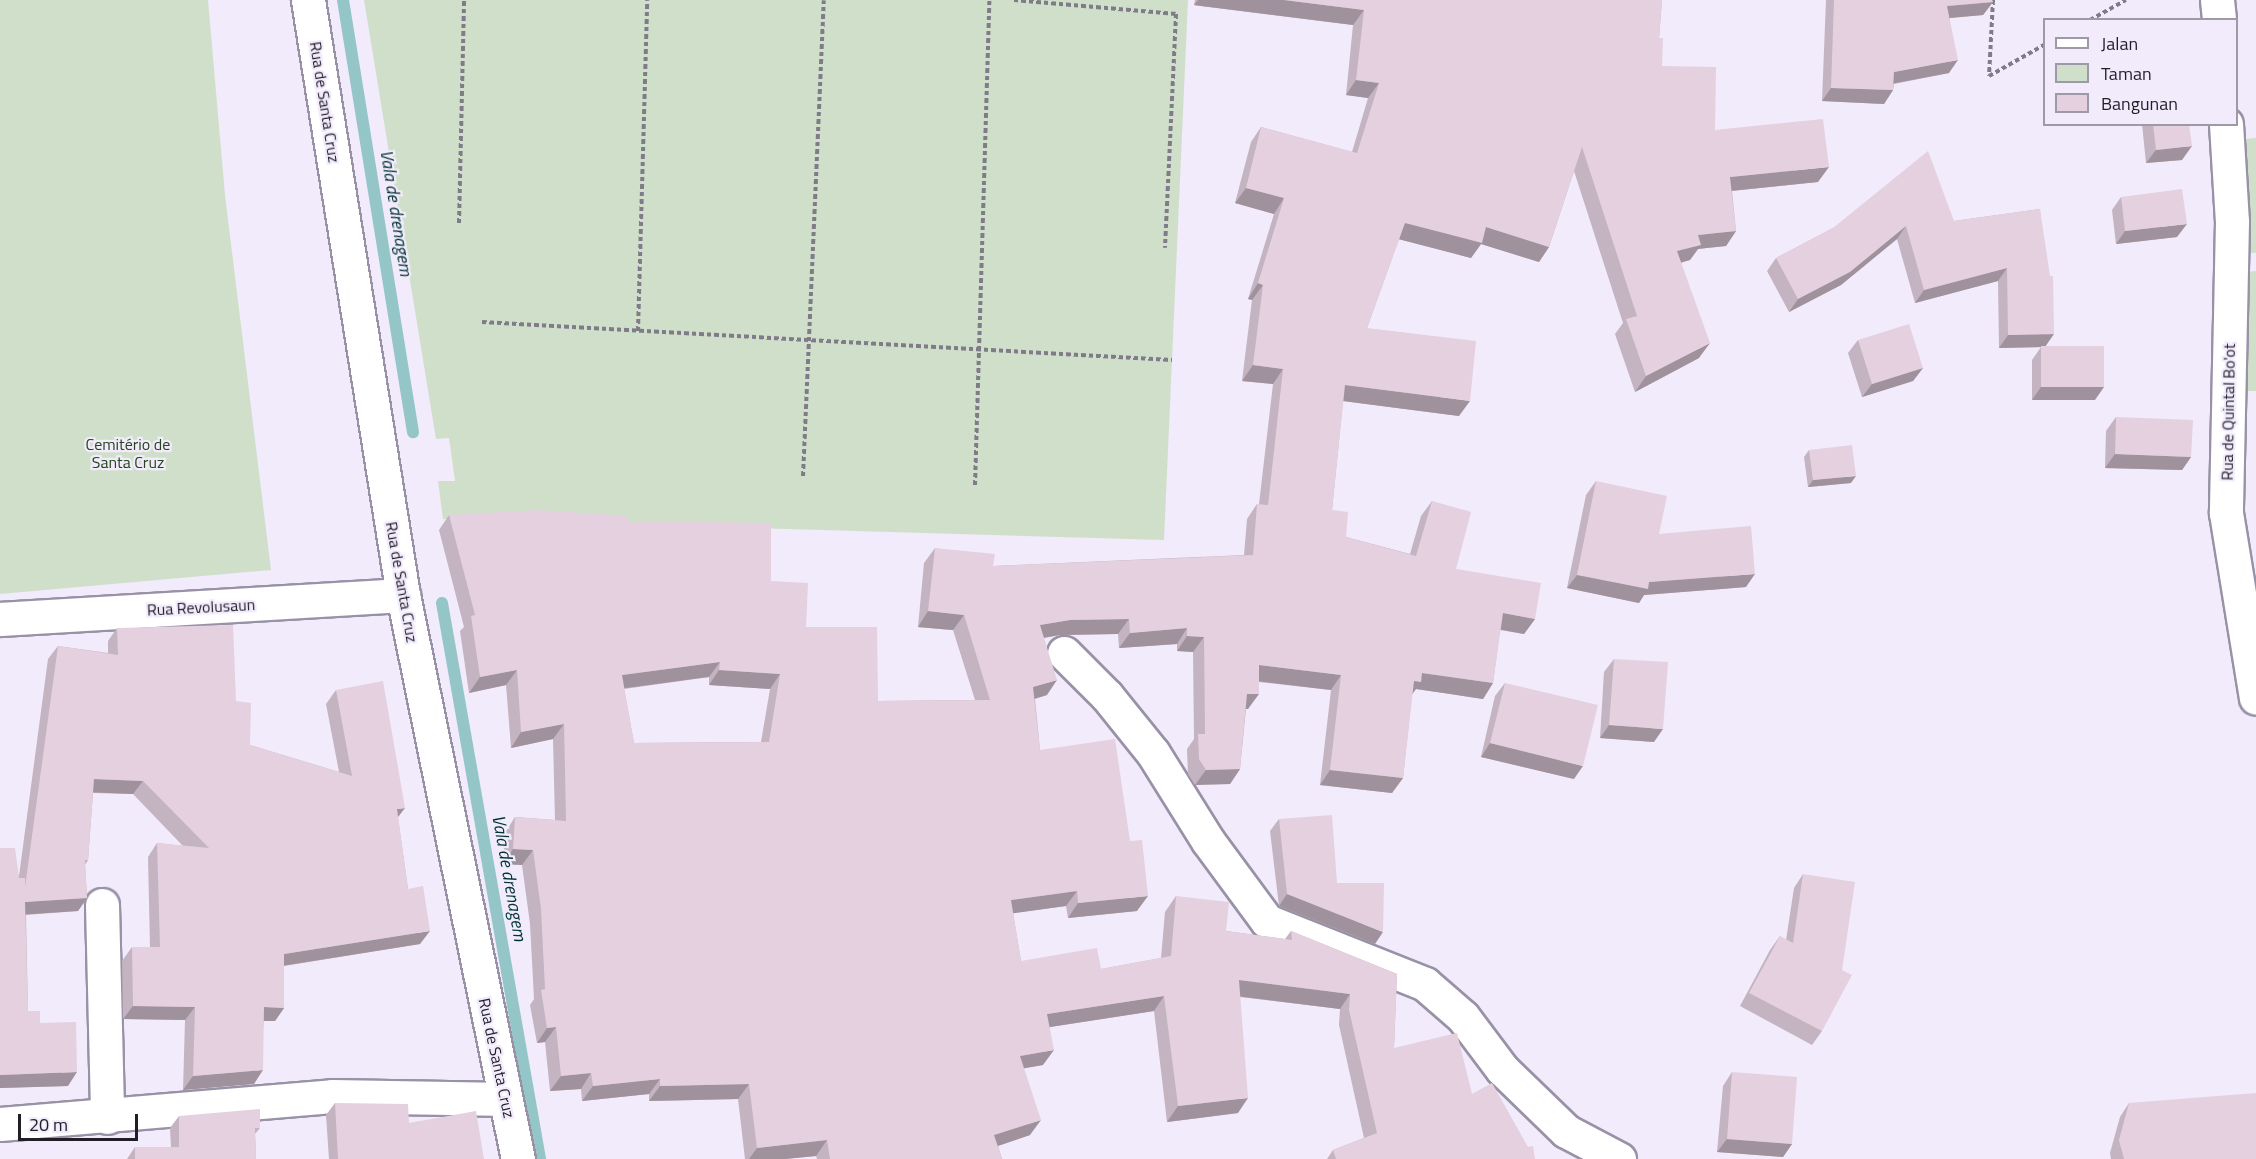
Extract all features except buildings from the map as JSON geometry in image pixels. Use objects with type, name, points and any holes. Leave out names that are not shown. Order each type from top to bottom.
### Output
[{"type":"street","name":"Rua de Santa Cruz","points":[[308,0],[403,595],[518,1159]]},
{"type":"street","points":[[2217,0],[2219,18]]},
{"type":"street","name":"Rua de Quintal Bo'ot","points":[[2226,126],[2232,221],[2226,513],[2256,698]]},
{"type":"street","name":"Rua Revolusaun","points":[[0,619],[403,595]]},
{"type":"street","points":[[1064,653],[1107,696],[1153,753],[1208,841],[1267,921],[1425,984],[1463,1017],[1502,1069],[1566,1131],[1619,1159]]},
{"type":"street","points":[[102,905],[107,1117]]},
{"type":"street","points":[[0,1124],[107,1117],[332,1096],[505,1099]]},
{"type":"path","points":[[459,223],[464,0]]},
{"type":"path","points":[[638,331],[647,0]]},
{"type":"path","points":[[803,476],[824,0]]},
{"type":"path","points":[[975,485],[989,0]]},
{"type":"path","points":[[1014,0],[1176,14],[1165,248]]},
{"type":"path","points":[[1993,0],[1989,76],[2043,46]]},
{"type":"path","points":[[2094,18],[2126,0]]},
{"type":"path","points":[[482,322],[1172,360]]},
{"type":"green space","name":"Cemitério de Santa Cruz","points":[[0,0],[208,0],[225,195],[271,570],[0,594]]},
{"type":"green space","points":[[364,0],[1188,0],[1164,540],[443,519],[438,481],[455,481],[449,438],[436,439]]},
{"type":"green space","points":[[2256,138],[2256,253],[2245,253],[2234,140]]},
{"type":"green space","points":[[2256,271],[2256,391],[2247,391],[2235,273]]},
{"type":"waterway","name":"Vala de drenagem","points":[[343,0],[413,432]]},
{"type":"waterway","name":"Vala de drenagem","points":[[442,603],[540,1159]]}]
